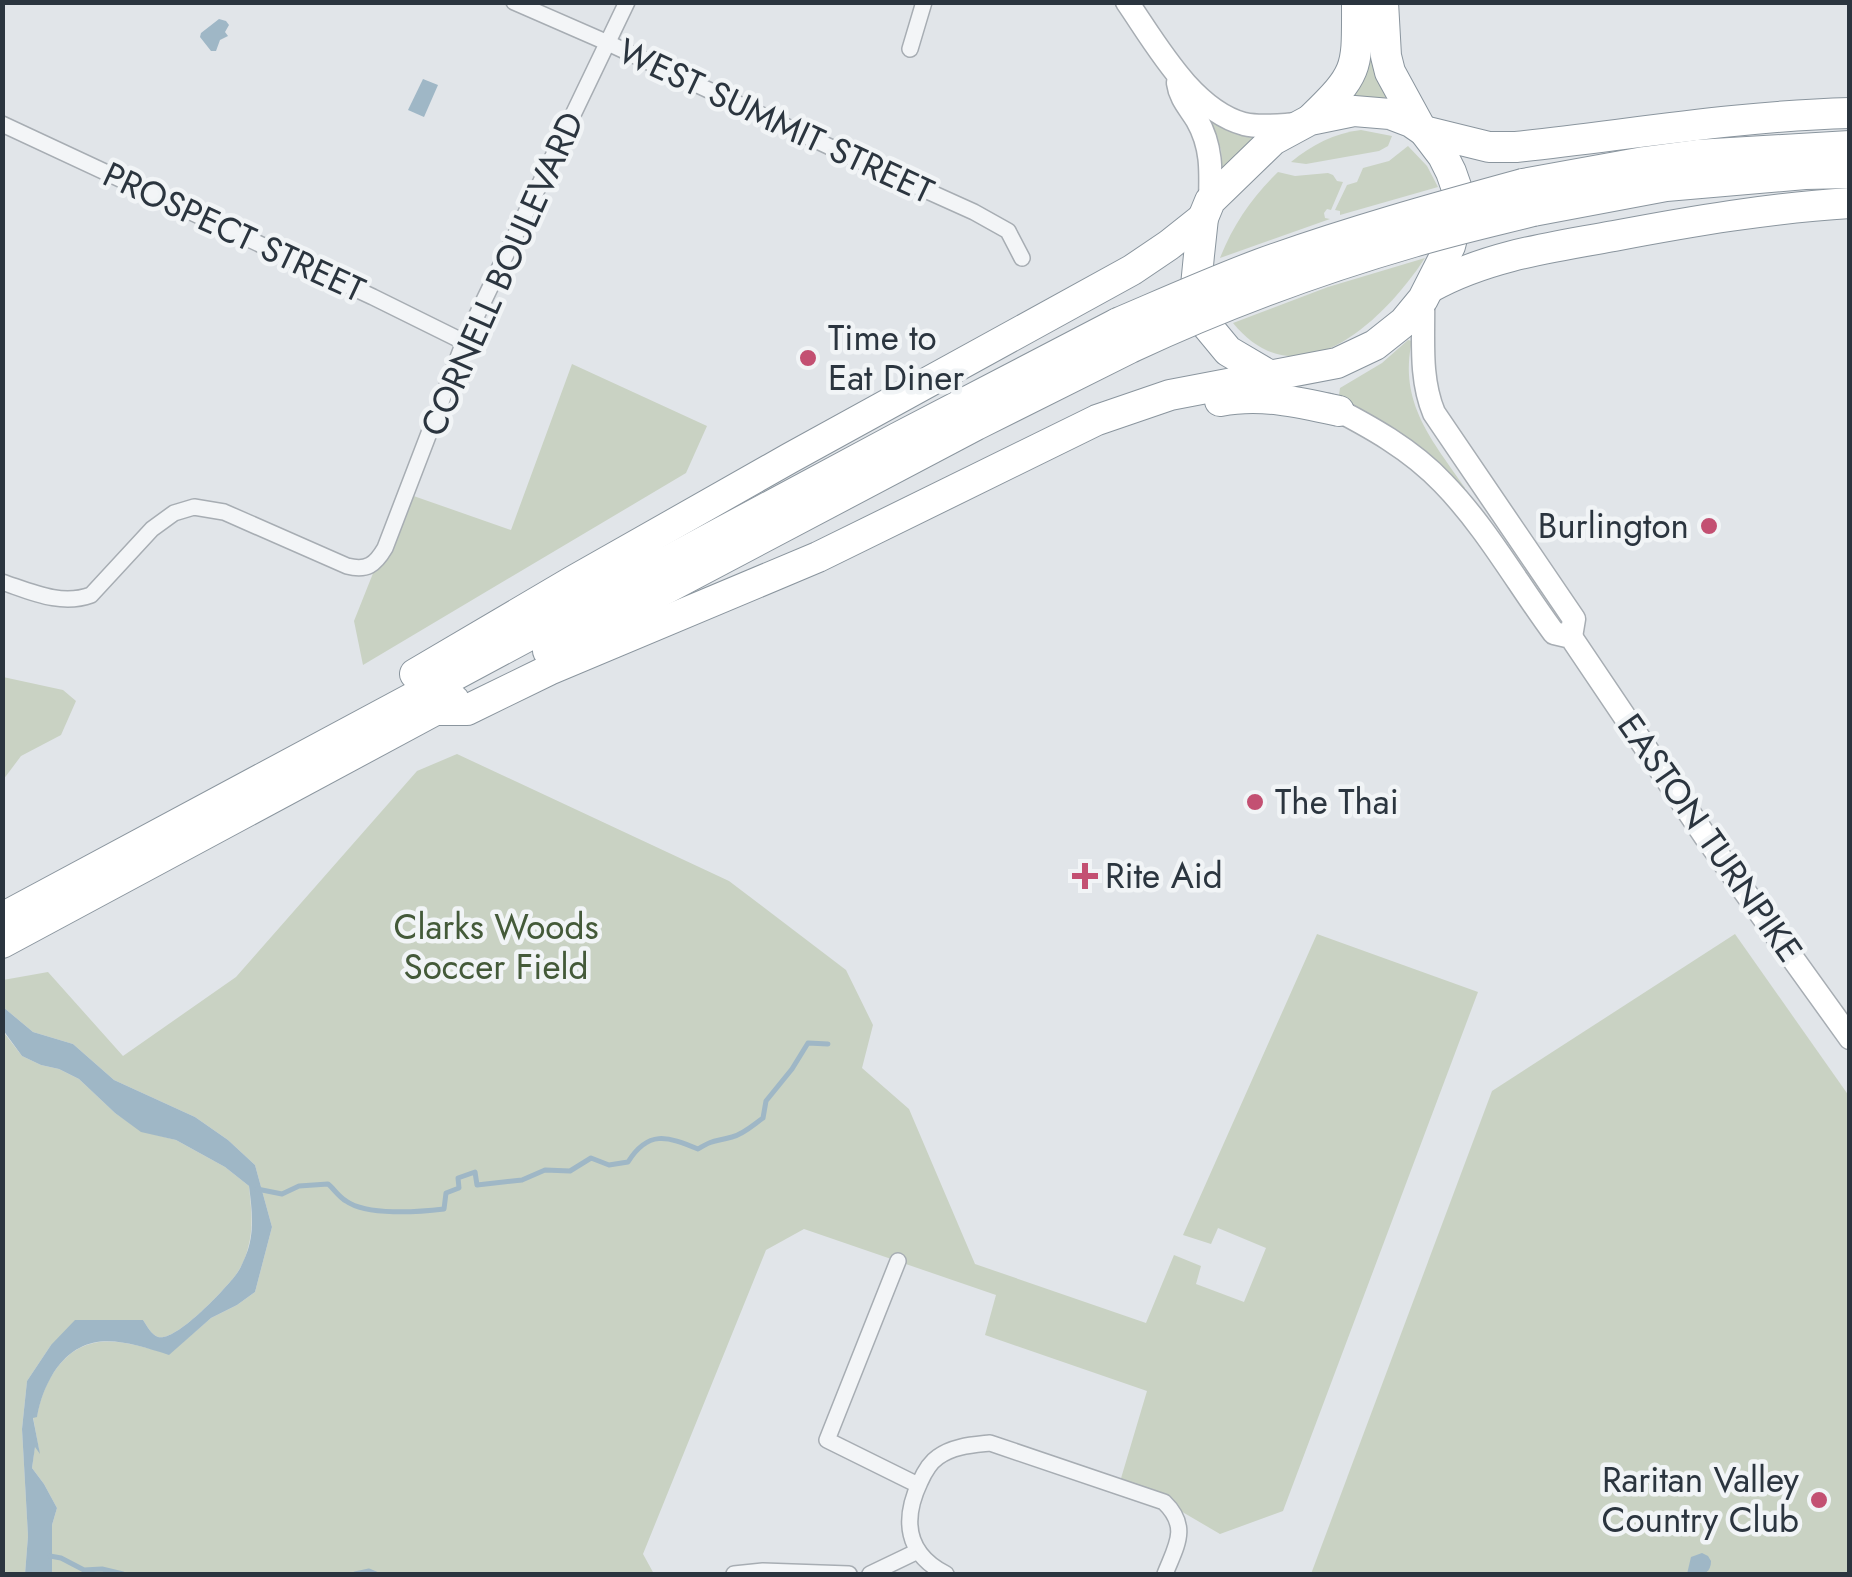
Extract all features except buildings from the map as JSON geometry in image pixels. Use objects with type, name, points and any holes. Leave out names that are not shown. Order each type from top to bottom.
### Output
[{"type":"highway","points":[[233,794],[267,762],[354,710],[607,562],[1169,246],[1273,140],[1306,122],[1342,89],[1358,53],[1356,2]]},
{"type":"highway","points":[[437,710],[467,710],[548,670],[818,557],[1097,420],[1170,395],[1323,366],[1375,344],[1396,328],[1427,293],[1450,246],[1458,206],[1452,172],[1390,72],[1383,2]]},
{"type":"highway","points":[[1306,122],[1354,111],[1374,111],[1489,147],[1516,148],[1720,121],[1850,113]]},
{"type":"highway","points":[[1528,198],[1644,162],[1850,146]]},
{"type":"highway","points":[[2,942],[976,424],[1221,279],[1412,214],[1528,198],[1850,173]]},
{"type":"highway","points":[[1427,293],[1474,267],[1550,248],[1707,219],[1850,203]]},
{"type":"highway","points":[[1207,209],[1197,305],[1204,322],[1228,351],[1267,374]]},
{"type":"highway","points":[[2,918],[897,438],[1124,336]]},
{"type":"highway","points":[[981,476],[1009,476],[1150,418],[1216,401],[1257,397],[1339,411]]},
{"type":"main road","points":[[1127,2],[1177,74],[1211,106],[1233,120],[1260,126],[1306,122]]},
{"type":"main road","points":[[1177,74],[1179,93],[1207,140],[1212,166],[1207,209]]},
{"type":"main road","name":"EASTON TURNPIKE","points":[[1427,293],[1424,375],[1434,413],[1574,619],[1571,638]]},
{"type":"main road","name":"EASTON TURNPIKE","points":[[1267,374],[1367,425],[1403,449],[1462,503],[1554,633],[1571,638],[1696,824],[1850,1038]]},
{"type":"street","name":"WEST SUMMIT STREET","points":[[514,2],[974,212],[1008,231],[1022,258]]},
{"type":"street","name":"CORNELL BOULEVARD","points":[[2,582],[79,600],[101,587],[152,529],[174,514],[194,507],[224,512],[347,566],[371,567],[385,548],[464,342],[627,2]]},
{"type":"street","points":[[910,49],[924,2]]},
{"type":"street","name":"PROSPECT STREET","points":[[2,124],[464,342]]},
{"type":"street","points":[[898,1261],[827,1440],[918,1485]]},
{"type":"street","points":[[946,1574],[927,1564],[910,1534],[913,1496],[937,1457],[961,1446],[990,1443],[1164,1502],[1179,1520],[1179,1537],[1165,1574]]},
{"type":"street","points":[[870,1574],[918,1551]]},
{"type":"street","points":[[734,1574],[849,1574]]},
{"type":"green space","points":[[1369,57],[1386,96],[1384,102],[1351,104]]},
{"type":"green space","points":[[1211,118],[1251,135],[1253,142],[1222,172],[1221,150]]},
{"type":"green space","points":[[1361,130],[1392,136],[1388,146],[1379,151],[1306,164],[1291,162],[1324,141]]},
{"type":"green space","points":[[1408,146],[1427,166],[1438,187],[1340,215],[1335,210],[1347,185],[1357,182],[1363,168],[1389,161]]},
{"type":"green space","points":[[1278,172],[1295,176],[1328,173],[1343,182],[1331,210],[1324,213],[1330,219],[1220,258],[1244,212]]},
{"type":"green space","points":[[1425,258],[1408,282],[1364,327],[1339,344],[1312,354],[1285,356],[1259,346],[1233,323],[1328,287]]},
{"type":"green space","points":[[1408,340],[1412,341],[1409,363],[1414,402],[1430,437],[1465,488],[1462,491],[1402,438],[1339,395],[1340,388],[1382,363]]},
{"type":"green space","points":[[572,364],[707,426],[686,473],[363,665],[354,621],[405,493],[511,530]]},
{"type":"green space","points":[[3,677],[63,690],[76,701],[61,735],[21,756],[3,780]]},
{"type":"green space","name":"Clarks Woods Soccer Field","points":[[457,754],[729,881],[846,970],[873,1025],[862,1068],[909,1109],[975,1264],[1146,1323],[1174,1255],[1201,1266],[1196,1284],[1244,1302],[1266,1248],[1218,1228],[1211,1244],[1183,1235],[1317,934],[1478,992],[1283,1511],[1220,1534],[1179,1510],[1119,1485],[1147,1391],[985,1335],[996,1295],[804,1229],[766,1250],[643,1554],[654,1574],[52,1574],[52,1525],[57,1508],[32,1468],[35,1445],[39,1450],[33,1417],[37,1416],[54,1372],[66,1358],[92,1343],[137,1345],[169,1354],[211,1318],[255,1292],[272,1227],[255,1165],[228,1140],[195,1117],[114,1080],[73,1044],[33,1032],[3,1007],[3,980],[48,972],[123,1056],[236,977],[417,771]]},
{"type":"green space","points":[[1735,934],[1849,1096],[1849,1574],[1311,1574],[1492,1091]]},
{"type":"green space","points":[[2,1030],[22,1056],[79,1079],[141,1131],[176,1140],[225,1167],[249,1186],[252,1217],[250,1240],[239,1270],[187,1324],[158,1337],[143,1320],[119,1321],[51,1345],[27,1381],[22,1429],[28,1536],[25,1574],[2,1574]]},
{"type":"water","points":[[219,19],[229,25],[225,32],[228,36],[220,40],[216,51],[211,51],[201,33]]},
{"type":"water","points":[[423,79],[438,85],[424,117],[408,110]]},
{"type":"water","points":[[3,1007],[33,1032],[73,1044],[114,1080],[195,1117],[228,1140],[255,1165],[272,1227],[255,1292],[211,1318],[169,1355],[121,1342],[92,1343],[79,1348],[54,1372],[37,1417],[33,1418],[40,1454],[35,1447],[32,1468],[57,1508],[52,1525],[52,1574],[25,1574],[28,1536],[22,1429],[27,1381],[51,1345],[75,1320],[143,1320],[158,1337],[187,1324],[240,1269],[251,1238],[251,1203],[249,1186],[225,1167],[176,1140],[141,1132],[79,1079],[22,1056],[3,1030]]},
{"type":"water","points":[[1702,1553],[1711,1561],[1709,1570],[1687,1574],[1691,1557]]},
{"type":"waterway","points":[[257,1189],[282,1194],[299,1186],[328,1184],[346,1201],[367,1209],[433,1210],[444,1209],[446,1193],[459,1188],[458,1178],[475,1172],[477,1185],[522,1180],[545,1170],[570,1171],[591,1158],[609,1165],[628,1162],[643,1145],[659,1139],[698,1149],[741,1134],[763,1118],[766,1101],[808,1043],[828,1044]]},
{"type":"waterway","points":[[50,1556],[84,1570],[123,1574]]},
{"type":"waterway","points":[[355,1574],[376,1574]]},
{"type":"place","name":"Time to Eat Diner","points":[[808,358]]},
{"type":"place","name":"Burlington","points":[[1709,526]]},
{"type":"place","name":"The Thai","points":[[1255,802]]},
{"type":"place","name":"Rite Aid","points":[[1085,876]]},
{"type":"place","name":"Raritan Valley Country Club","points":[[1819,1500]]}]
